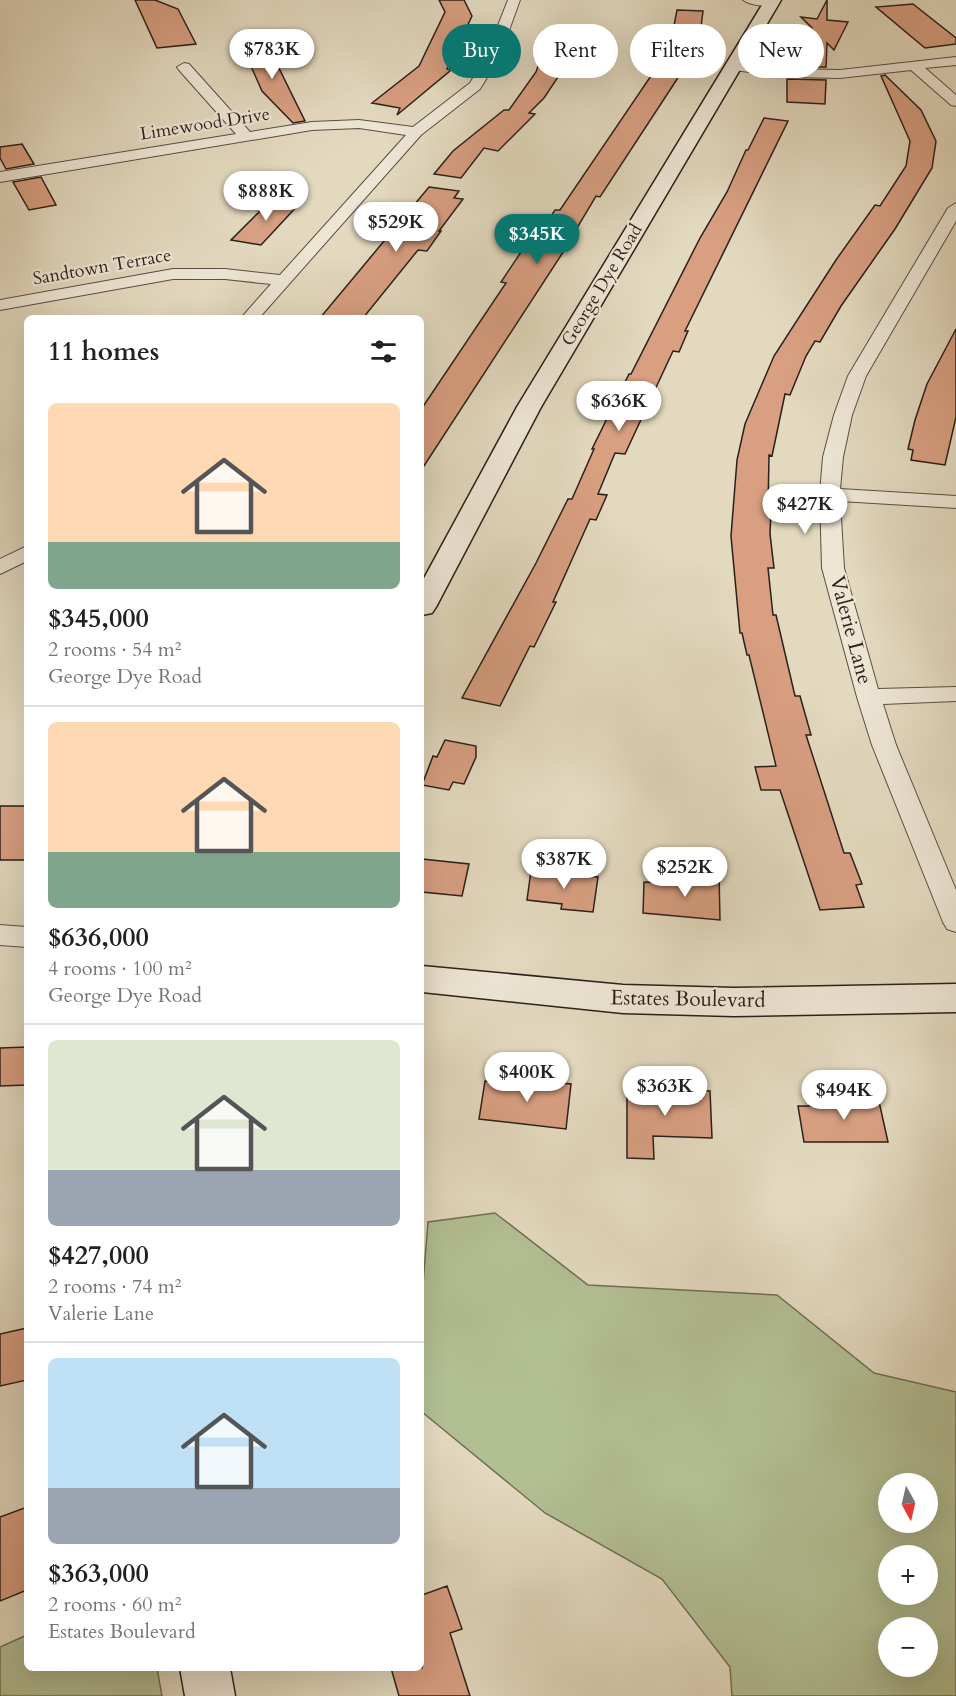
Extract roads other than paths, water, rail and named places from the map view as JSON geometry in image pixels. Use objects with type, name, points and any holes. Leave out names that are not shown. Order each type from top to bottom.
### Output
[{"type":"street","points":[[253,315],[416,132],[462,98],[486,70],[514,0]]},
{"type":"street","points":[[749,0],[773,1]]},
{"type":"street","name":"George Dye Road","points":[[424,604],[529,407],[773,1]]},
{"type":"street","points":[[733,66],[816,74],[864,73],[956,61]]},
{"type":"street","points":[[914,66],[956,102]]},
{"type":"street","points":[[184,67],[247,137]]},
{"type":"street","name":"Limewood Drive","points":[[0,177],[334,124],[379,126],[416,132]]},
{"type":"street","name":"Valerie Lane","points":[[956,208],[857,376],[843,415],[833,457],[830,494],[833,568],[869,697],[884,745],[956,922]]},
{"type":"street","name":"Sandtown Terrace","points":[[0,305],[173,274],[225,274],[284,280]]},
{"type":"street","points":[[830,494],[956,502]]},
{"type":"street","points":[[0,568],[24,554]]},
{"type":"street","points":[[869,697],[956,694]]},
{"type":"street","points":[[0,935],[24,937]]},
{"type":"street","name":"Estates Boulevard","points":[[424,979],[623,999],[734,1002],[956,998]]},
{"type":"street","points":[[206,1671],[210,1696]]}]
